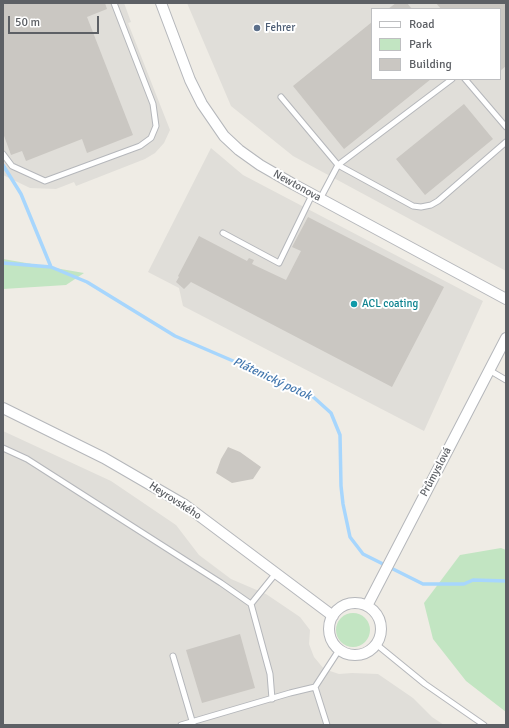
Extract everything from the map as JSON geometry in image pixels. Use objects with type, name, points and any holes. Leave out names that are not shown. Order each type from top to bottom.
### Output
[{"type":"street","name":"Newtonova","points":[[161,3],[190,80],[202,104],[224,136],[239,150],[260,165],[316,197],[506,299]]},
{"type":"street","name":"Průmyslová","points":[[367,606],[394,551],[506,338]]},
{"type":"street","name":"Heyrovského","points":[[3,408],[104,458],[185,505],[333,616]]},
{"type":"street","points":[[348,604],[367,606],[375,613],[380,623],[381,634],[376,644],[369,652],[359,655],[348,655],[339,650],[332,642],[329,631],[330,621],[339,608],[348,604]]},
{"type":"lane","points":[[3,154],[12,166],[46,181],[140,146],[151,138],[156,126],[153,104],[114,3]]},
{"type":"lane","points":[[223,233],[279,262],[316,197],[338,165],[451,80]]},
{"type":"lane","points":[[466,80],[506,127]]},
{"type":"lane","points":[[281,97],[338,165],[413,206],[421,208],[431,206],[438,201],[506,142]]},
{"type":"lane","points":[[489,370],[506,380]]},
{"type":"lane","points":[[3,448],[27,459],[221,583],[251,604],[270,674],[272,699]]},
{"type":"lane","points":[[251,604],[276,573]]},
{"type":"lane","points":[[376,644],[425,684],[484,725]]},
{"type":"lane","points":[[182,725],[193,724],[290,693],[315,687],[339,650]]},
{"type":"lane","points":[[174,656],[193,724]]},
{"type":"lane","points":[[315,687],[327,725]]},
{"type":"shaded area","points":[[3,3],[124,3],[131,22],[128,23],[170,130],[164,143],[155,153],[145,159],[76,186],[74,182],[56,189],[30,188],[3,175]]},
{"type":"shaded area","points":[[187,3],[506,3],[506,271],[293,156],[231,106]]},
{"type":"shaded area","points":[[211,148],[243,175],[483,301],[424,431],[183,306],[179,288],[148,272]]},
{"type":"shaded area","points":[[3,431],[111,481],[176,525],[199,555],[231,579],[266,594],[300,617],[310,630],[309,644],[314,657],[324,669],[339,674],[378,674],[413,698],[432,717],[444,725],[3,725]]},
{"type":"green space","points":[[3,259],[84,273],[66,285],[3,289]]},
{"type":"green space","points":[[501,548],[506,550],[506,712],[466,681],[433,639],[424,603],[460,555]]},
{"type":"green space","points":[[353,613],[365,618],[370,630],[365,642],[353,647],[341,642],[336,630],[341,618]]},
{"type":"building","points":[[3,3],[105,3],[107,9],[87,17],[133,135],[87,153],[82,139],[26,161],[22,151],[11,155],[3,133]]},
{"type":"building","points":[[396,3],[407,3],[411,8],[389,8]]},
{"type":"building","points":[[436,3],[506,3],[506,66],[501,70],[501,8],[440,8]]},
{"type":"building","points":[[371,23],[371,80],[430,80],[344,149],[293,86]]},
{"type":"building","points":[[464,104],[493,139],[425,195],[396,159]]},
{"type":"building","name":"ACL coating","points":[[308,217],[444,287],[392,387],[191,282],[184,289],[176,282],[199,236],[247,261],[249,258],[254,260],[252,264],[286,280],[301,251],[292,247]]},
{"type":"building","points":[[228,447],[240,452],[261,467],[253,479],[232,483],[216,473],[221,459]]},
{"type":"building","points":[[240,634],[255,688],[202,703],[186,650]]},
{"type":"waterway","points":[[3,165],[21,194],[51,267]]},
{"type":"waterway","name":"Plátenický potok","points":[[3,263],[51,267],[87,282],[175,336],[310,394],[331,413],[340,435],[341,486],[343,504],[350,537],[363,554],[423,584],[464,584],[473,580],[506,581]]},
{"type":"place","name":"Fehrer","points":[[257,28]]},
{"type":"place","name":"ACL coating","points":[[354,304]]}]
